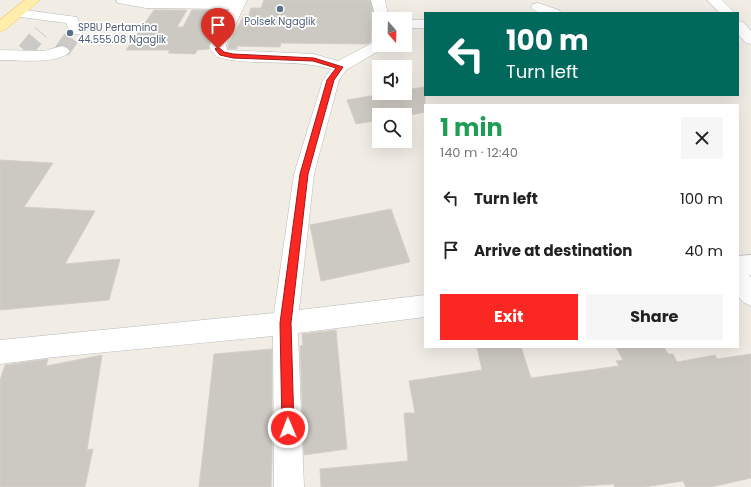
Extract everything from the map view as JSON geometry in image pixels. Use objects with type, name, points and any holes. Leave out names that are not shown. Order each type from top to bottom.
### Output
[{"type":"main road","points":[[7,19],[33,0]]},
{"type":"street","points":[[124,0],[146,4],[239,3],[218,45],[218,49],[222,54],[249,58],[314,60],[340,67]]},
{"type":"street","points":[[378,0],[381,12]]},
{"type":"street","points":[[714,0],[727,12]]},
{"type":"street","points":[[537,7],[551,12]]},
{"type":"street","points":[[7,19],[51,16],[72,20],[76,31]]},
{"type":"street","points":[[41,32],[51,16]]},
{"type":"street","points":[[412,24],[424,24]]},
{"type":"street","points":[[739,26],[751,40]]},
{"type":"street","points":[[289,487],[286,323],[304,174],[331,80],[340,67],[372,49]]},
{"type":"street","points":[[0,55],[23,53],[45,56],[62,51]]},
{"type":"street","points":[[739,266],[751,265]]},
{"type":"street","points":[[739,279],[751,295]]},
{"type":"street","points":[[0,352],[55,345],[286,323],[424,306]]},
{"type":"building","points":[[264,0],[370,0],[372,8],[371,42],[367,44],[281,43],[280,47],[237,46],[237,49],[228,49],[228,45],[244,15],[249,15],[251,8],[261,8]]},
{"type":"building","points":[[154,10],[187,10],[177,27],[183,27],[192,10],[216,10],[208,27],[217,28],[209,44],[209,49],[197,50],[195,54],[168,53],[170,50],[126,50]]},
{"type":"building","points":[[424,87],[425,104],[424,112],[412,115],[412,108],[372,108],[372,121],[356,124],[347,100],[372,96],[372,100],[412,100],[412,89]]},
{"type":"building","points":[[0,160],[53,163],[24,207],[95,211],[65,264],[120,259],[109,300],[0,310]]},
{"type":"building","points":[[391,209],[410,262],[321,281],[310,225]]},
{"type":"building","points":[[336,330],[347,449],[304,455],[300,346],[303,345],[302,334]]},
{"type":"building","points":[[477,348],[521,348],[531,378],[619,366],[616,361],[623,360],[617,348],[665,348],[668,354],[673,354],[677,362],[715,355],[717,359],[751,354],[751,478],[711,487],[686,487],[683,481],[644,487],[615,487],[614,484],[568,487],[321,487],[320,469],[408,461],[404,413],[415,413],[409,381],[482,370]]},
{"type":"building","points":[[272,349],[271,487],[199,487],[214,354]]},
{"type":"building","points":[[102,355],[87,450],[93,449],[85,487],[0,487],[0,380],[5,365],[48,359],[46,366]]},
{"type":"tunnel","points":[[62,51],[76,31]]},
{"type":"tunnel","points":[[25,51],[41,32]]},
{"type":"place","name":"Polsek Ngaglik","points":[[280,9]]},
{"type":"place","name":"SPBU Pertamina 44.555.08 Ngaglik","points":[[70,33]]},
{"type":"route","points":[[218,49],[225,55],[249,58],[314,60],[323,61],[340,67],[331,80],[304,174],[286,323],[288,428]]}]
